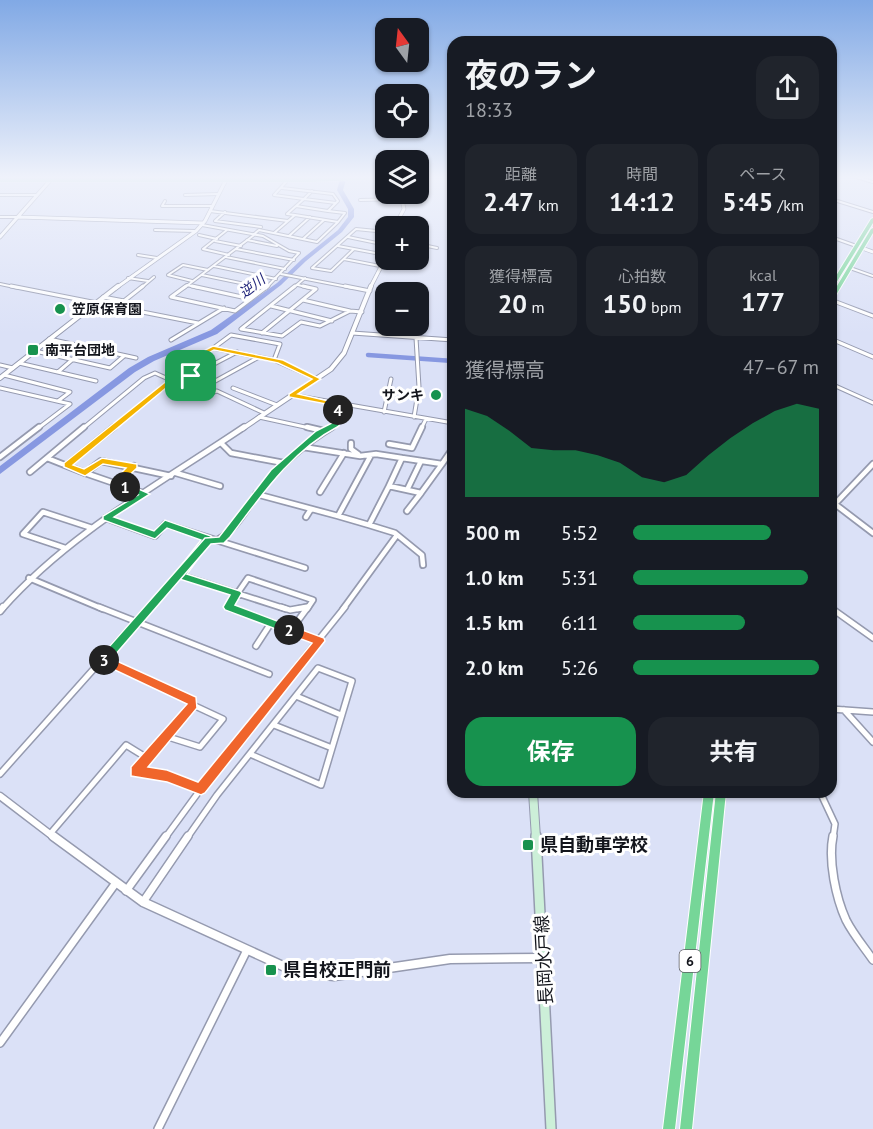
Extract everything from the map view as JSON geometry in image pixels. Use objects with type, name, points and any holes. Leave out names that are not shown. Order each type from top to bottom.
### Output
[{"type":"highway","points":[[837,290],[868,229]]},
{"type":"highway","points":[[837,279],[873,229]]},
{"type":"highway","name":"6","points":[[669,1129],[708,798]]},
{"type":"highway","name":"6","points":[[686,1129],[720,798]]},
{"type":"main road","name":"長岡水戸線","points":[[532,798],[544,958],[551,1129]]},
{"type":"street","points":[[2,376],[128,278],[198,229]]},
{"type":"street","points":[[222,229],[254,235],[299,253],[282,274],[235,310],[171,297],[241,246],[247,240],[254,235],[260,229],[317,242],[331,229]]},
{"type":"street","points":[[274,233],[279,229]]},
{"type":"street","points":[[289,236],[297,229]]},
{"type":"street","points":[[303,239],[314,229]]},
{"type":"street","points":[[354,249],[331,271],[312,268],[356,229],[375,231]]},
{"type":"street","points":[[155,230],[196,231]]},
{"type":"street","points":[[227,230],[203,249],[285,269]]},
{"type":"street","points":[[366,240],[372,231]]},
{"type":"street","points":[[199,235],[241,246]]},
{"type":"street","points":[[348,237],[375,242]]},
{"type":"street","points":[[247,240],[281,247]]},
{"type":"street","points":[[837,240],[873,252]]},
{"type":"street","points":[[338,246],[375,254]]},
{"type":"street","points":[[429,246],[437,248]]},
{"type":"street","points":[[236,249],[294,260]]},
{"type":"street","points":[[138,255],[157,258]]},
{"type":"street","points":[[344,259],[375,265]]},
{"type":"street","points":[[193,281],[168,275],[183,265],[208,270]]},
{"type":"street","points":[[214,266],[276,279]]},
{"type":"street","points":[[850,268],[873,276]]},
{"type":"street","points":[[0,611],[29,578],[92,528],[317,379],[337,363],[362,312],[378,270]]},
{"type":"street","points":[[282,274],[370,291]]},
{"type":"street","points":[[202,275],[266,288]]},
{"type":"street","points":[[103,297],[124,301],[154,277]]},
{"type":"street","points":[[128,278],[148,281]]},
{"type":"street","points":[[305,278],[241,328],[282,336],[301,322],[320,326],[350,310]]},
{"type":"street","points":[[0,284],[198,323]]},
{"type":"street","points":[[188,285],[251,299]]},
{"type":"street","points":[[262,333],[315,289],[298,285]]},
{"type":"street","points":[[303,300],[362,312]]},
{"type":"street","points":[[837,302],[873,316]]},
{"type":"street","points":[[272,306],[332,321]]},
{"type":"street","points":[[171,340],[224,308]]},
{"type":"street","points":[[352,333],[447,339]]},
{"type":"street","points":[[208,385],[173,368],[213,348],[231,335],[280,344],[274,360]]},
{"type":"street","points":[[414,417],[418,387],[416,338]]},
{"type":"street","points":[[49,339],[136,358]]},
{"type":"street","points":[[837,342],[873,357]]},
{"type":"street","points":[[58,372],[87,347]]},
{"type":"street","points":[[213,348],[274,360],[317,379]]},
{"type":"street","points":[[34,351],[110,368],[124,356]]},
{"type":"street","points":[[191,376],[237,352]]},
{"type":"street","points":[[198,392],[259,357]]},
{"type":"street","points":[[19,363],[96,381]]},
{"type":"street","points":[[0,365],[13,368]]},
{"type":"street","points":[[30,472],[144,378],[155,373],[204,395],[217,392],[264,413]]},
{"type":"street","points":[[2,376],[70,392],[58,401]]},
{"type":"street","points":[[384,412],[391,379]]},
{"type":"street","points":[[67,465],[172,380]]},
{"type":"street","points":[[837,387],[873,403]]},
{"type":"street","points":[[0,388],[70,404],[0,457]]},
{"type":"street","points":[[233,388],[277,405]]},
{"type":"street","points":[[292,395],[447,422]]},
{"type":"street","points":[[0,774],[210,540],[221,540],[226,535],[256,494],[284,463],[324,431],[336,425],[338,410],[342,405]]},
{"type":"street","points":[[259,417],[324,431]]},
{"type":"street","points":[[389,444],[412,448],[426,418]]},
{"type":"street","points":[[220,443],[231,453],[284,463]]},
{"type":"street","points":[[351,443],[351,449],[360,456]]},
{"type":"street","points":[[303,447],[360,456],[402,458],[442,464]]},
{"type":"street","points":[[320,492],[344,453]]},
{"type":"street","points":[[338,516],[371,455]]},
{"type":"street","points":[[407,511],[447,457]]},
{"type":"street","points":[[47,458],[145,494]]},
{"type":"street","points":[[369,525],[402,458]]},
{"type":"street","points":[[85,473],[102,461],[220,486]]},
{"type":"street","points":[[407,490],[421,461]]},
{"type":"street","points":[[837,499],[873,464]]},
{"type":"street","points":[[115,483],[134,466]]},
{"type":"street","points":[[389,486],[421,493]]},
{"type":"street","points":[[256,494],[397,535],[422,555],[423,565]]},
{"type":"street","points":[[837,506],[873,533]]},
{"type":"street","points":[[306,517],[311,509]]},
{"type":"street","points":[[65,548],[24,534],[43,512],[92,528]]},
{"type":"street","points":[[106,518],[155,536],[165,524],[305,568]]},
{"type":"street","points":[[126,891],[201,789],[320,641],[397,535]]},
{"type":"street","points":[[180,575],[290,609],[309,607]]},
{"type":"street","points":[[29,578],[75,599],[139,621],[269,674]]},
{"type":"street","points":[[291,631],[314,600],[248,578],[228,607],[291,631],[320,641]]},
{"type":"street","points":[[837,612],[873,638]]},
{"type":"street","points":[[256,646],[271,623]]},
{"type":"street","points":[[103,660],[180,694],[192,701],[193,705],[223,719],[200,747],[165,736]]},
{"type":"street","points":[[143,902],[217,795],[318,669],[352,681],[321,785],[250,754]]},
{"type":"street","points":[[296,696],[341,715]]},
{"type":"street","points":[[193,705],[136,772],[167,776],[201,789]]},
{"type":"street","points":[[837,710],[873,712]]},
{"type":"street","points":[[844,710],[873,742]]},
{"type":"street","points":[[274,725],[332,748]]},
{"type":"street","points":[[50,834],[126,745],[147,758]]},
{"type":"street","points":[[0,796],[115,884],[143,902],[284,968],[323,977],[450,959],[544,958]]},
{"type":"street","points":[[823,798],[835,824],[834,869],[840,903],[855,936],[873,960]]},
{"type":"street","points":[[0,1043],[115,884]]},
{"type":"street","points":[[158,1129],[247,950]]},
{"type":"waterway","name":"逆川","points":[[0,471],[132,370],[151,359],[214,332],[279,284],[342,229]]},
{"type":"waterway","points":[[368,355],[447,361]]},
{"type":"place","name":"笠原保育園","points":[[60,309]]},
{"type":"place","name":"南平台団地","points":[[33,350]]},
{"type":"place","name":"サンキ","points":[[436,395]]},
{"type":"place","name":"県自動車学校","points":[[528,845]]},
{"type":"place","name":"県自校正門前","points":[[271,970]]},
{"type":"route","points":[[191,376],[173,368],[213,348],[231,351],[289,364],[317,379],[292,395],[342,405],[337,413],[336,425],[319,433],[274,472],[226,535],[221,540],[208,540],[183,572],[180,575],[103,660],[192,701],[193,705],[189,706],[136,772],[167,776],[201,789],[222,760],[320,641],[228,607],[237,593],[180,575],[208,539],[165,524],[155,536],[106,518],[145,494],[115,483],[134,466],[102,461],[85,473],[67,465],[172,380],[198,392],[208,385],[191,376]]}]
